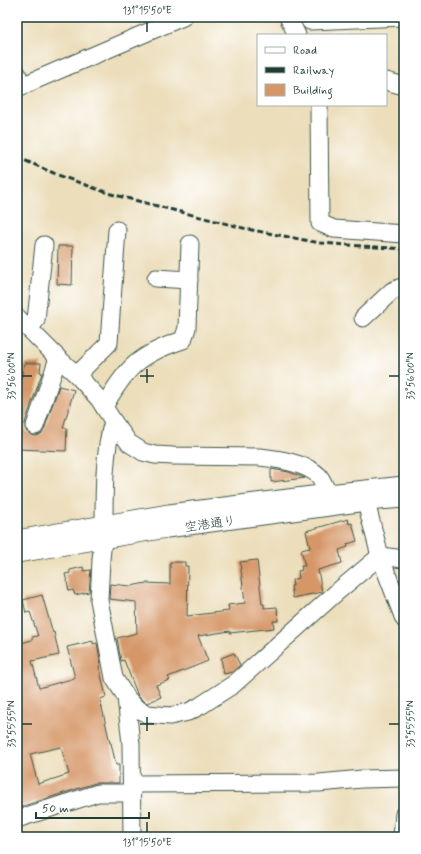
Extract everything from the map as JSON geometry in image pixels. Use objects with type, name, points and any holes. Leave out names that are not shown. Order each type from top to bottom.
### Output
[{"type":"street","points":[[19,82],[183,17]]},
{"type":"street","points":[[288,17],[296,34]]},
{"type":"street","points":[[308,17],[310,21],[404,17]]},
{"type":"street","points":[[387,81],[404,86]]},
{"type":"street","points":[[319,106],[320,224],[334,229],[404,234]]},
{"type":"street","points":[[77,375],[109,343],[117,230]]},
{"type":"street","points":[[30,329],[36,320],[44,244]]},
{"type":"street","points":[[104,407],[123,376],[141,358],[183,340],[187,328],[190,244]]},
{"type":"street","points":[[156,278],[189,280]]},
{"type":"street","points":[[363,318],[392,291],[404,286]]},
{"type":"street","points":[[17,317],[77,375],[99,399],[129,443],[143,452],[155,455],[173,456],[260,457],[298,464],[312,470],[320,477],[328,493]]},
{"type":"street","points":[[35,426],[58,358]]},
{"type":"street","points":[[113,421],[109,433],[105,479],[104,531],[99,600],[114,678],[126,697],[136,708],[147,714],[170,716],[188,712],[200,706],[234,684],[337,592],[380,556],[404,559]]},
{"type":"street","name":"空港通り","points":[[17,554],[169,513],[404,485]]},
{"type":"street","name":"空港通り","points":[[17,539],[104,531],[167,529],[366,502],[404,499]]},
{"type":"street","points":[[366,502],[380,556],[404,619]]},
{"type":"street","points":[[126,697],[131,744],[132,837]]},
{"type":"street","points":[[17,819],[98,793],[132,789],[319,783],[362,779],[404,778]]},
{"type":"street","points":[[402,837],[404,814]]},
{"type":"building","points":[[58,246],[73,246],[72,285],[57,284]]},
{"type":"building","points":[[25,363],[41,363],[40,372],[42,373],[25,423],[27,432],[31,435],[37,436],[44,430],[59,386],[74,390],[63,428],[67,428],[66,451],[17,449],[17,392]]},
{"type":"building","points":[[271,469],[289,472],[305,478],[271,482]]},
{"type":"building","points":[[348,519],[349,524],[352,523],[357,541],[347,544],[348,547],[339,550],[342,563],[318,570],[322,592],[293,598],[291,586],[293,586],[292,580],[299,578],[298,571],[302,570],[301,566],[305,566],[301,550],[310,548],[306,531]]},
{"type":"building","points":[[257,560],[262,604],[264,604],[264,608],[277,607],[278,621],[273,621],[274,628],[230,633],[230,631],[198,636],[208,661],[168,677],[170,680],[156,685],[161,697],[147,703],[142,700],[138,696],[124,660],[121,661],[117,638],[137,633],[136,602],[109,599],[110,584],[131,586],[146,583],[170,584],[170,562],[185,562],[185,566],[188,566],[187,616],[229,611],[228,605],[245,603],[240,562]]},
{"type":"building","points":[[83,567],[84,571],[91,570],[89,592],[75,595],[73,590],[69,591],[65,574],[70,573],[70,570]]},
{"type":"building","points":[[42,595],[53,633],[54,632],[59,655],[32,661],[39,688],[75,678],[67,647],[93,641],[93,644],[97,643],[101,665],[99,666],[106,697],[100,699],[116,765],[119,765],[119,783],[95,783],[17,808],[17,648],[22,647],[21,643],[32,640],[32,637],[38,636],[30,612],[26,613],[23,600]],"holes":[[[61,747],[69,774],[38,784],[30,754]]]},
{"type":"building","points":[[234,653],[240,665],[232,672],[224,674],[221,658]]},
{"type":"railway","points":[[17,157],[58,175],[111,194],[247,229],[320,243],[404,249]]}]
